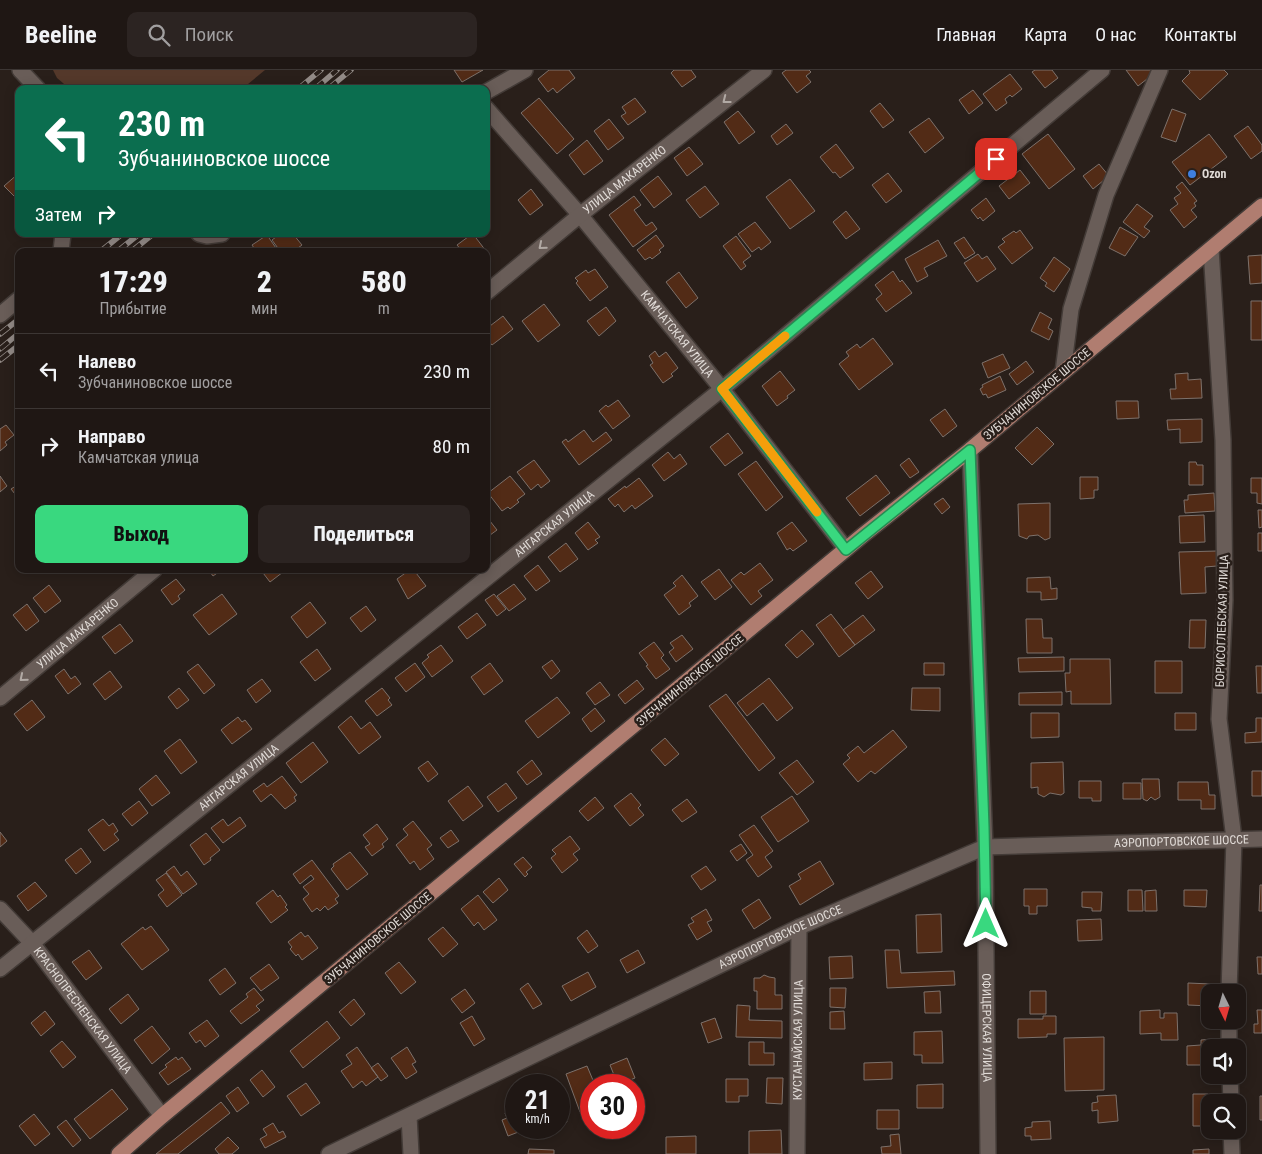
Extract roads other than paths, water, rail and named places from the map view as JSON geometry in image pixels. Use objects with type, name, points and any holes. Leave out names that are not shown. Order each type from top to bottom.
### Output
[{"type":"main road","name":"ЗУБЧАНИНОВСКОЕ ШОССЕ","points":[[119,1154],[162,1116],[846,550],[970,450],[1262,206]]},
{"type":"street","points":[[20,70],[34,85]]},
{"type":"street","points":[[490,90],[525,70]]},
{"type":"street","name":"УЛИЦА МАКАРЕНКО","points":[[490,290],[580,215],[764,70]]},
{"type":"street","name":"АНГАРСКАЯ УЛИЦА","points":[[0,969],[722,389],[1102,70]]},
{"type":"street","points":[[1063,372],[1071,309],[1106,195],[1160,70]]},
{"type":"street","name":"КАМЧАТСКАЯ УЛИЦА","points":[[490,113],[580,215],[722,389],[846,550]]},
{"type":"street","name":"БОРИСОГЛЕБСКАЯ УЛИЦА","points":[[1211,249],[1224,478],[1225,600],[1218,719],[1234,839],[1229,984]]},
{"type":"street","points":[[0,315],[15,302]]},
{"type":"street","name":"ОФИЦЕРСКАЯ УЛИЦА","points":[[970,450],[985,847],[988,1154]]},
{"type":"street","name":"УЛИЦА МАКАРЕНКО","points":[[0,698],[150,573]]},
{"type":"street","name":"АЭРОПОРТОВСКОЕ ШОССЕ","points":[[329,1154],[799,927],[985,847],[1262,839]]},
{"type":"street","name":"КРАСНОПРЕСНЕНСКАЯ УЛИЦА","points":[[0,909],[32,943],[162,1116]]},
{"type":"street","name":"КУСТАНАЙСКАЯ УЛИЦА","points":[[797,1154],[799,927]]},
{"type":"street","points":[[409,1116],[411,1154]]},
{"type":"street","points":[[1231,1139],[1232,1154]]},
{"type":"railway","points":[[303,85],[321,70]]},
{"type":"railway","points":[[320,85],[337,70]]},
{"type":"railway","points":[[333,85],[351,70]]},
{"type":"railway","points":[[105,248],[118,237]]},
{"type":"railway","points":[[122,248],[135,237]]},
{"type":"railway","points":[[136,248],[149,237]]},
{"type":"railway","points":[[0,334],[15,322]]},
{"type":"railway","points":[[0,349],[15,336]]},
{"type":"railway","points":[[0,360],[15,348]]},
{"type":"place","name":"Ozon","points":[[1192,174]]}]
